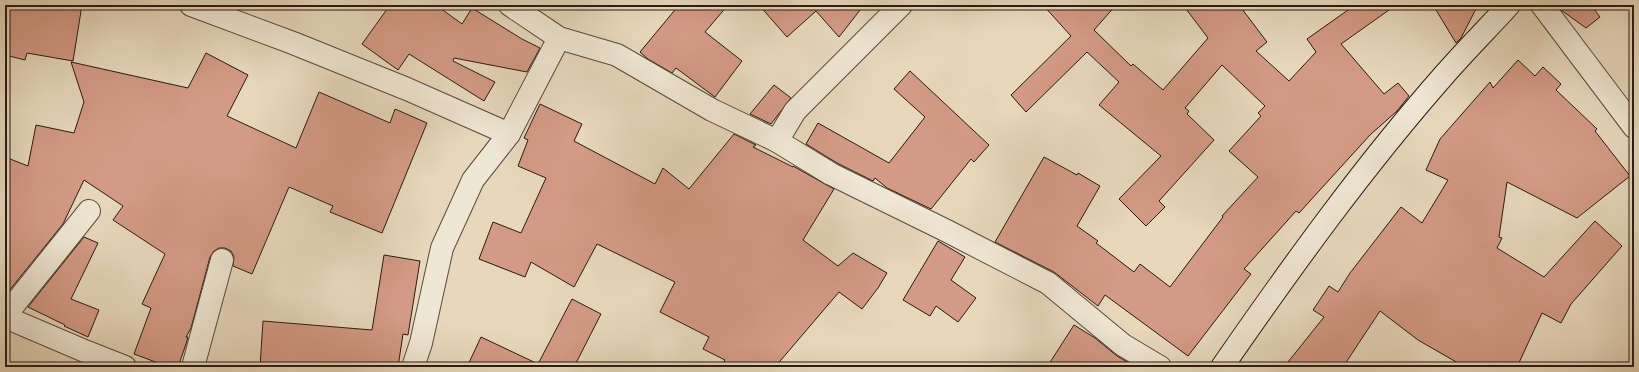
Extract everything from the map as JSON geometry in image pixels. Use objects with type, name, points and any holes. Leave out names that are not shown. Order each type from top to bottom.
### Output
[{"type":"street","points":[[191,5],[293,43],[407,89],[509,134]]},
{"type":"street","points":[[510,5],[559,38],[617,55],[712,110],[777,141],[831,174],[1048,283],[1123,345],[1160,367]]},
{"type":"street","points":[[777,141],[795,111],[901,5]]},
{"type":"street","points":[[1222,367],[1285,276],[1368,167],[1445,74],[1509,5]]},
{"type":"street","points":[[1542,5],[1634,127]]},
{"type":"street","points":[[413,367],[421,343],[442,248],[473,180],[509,134],[559,38]]},
{"type":"street","points":[[89,211],[5,317],[124,367]]},
{"type":"street","points":[[193,367],[222,260]]},
{"type":"building","points":[[5,5],[82,5],[73,61],[27,53],[25,60],[5,55]]},
{"type":"building","points":[[390,5],[436,5],[462,24],[472,8],[522,39],[540,48],[527,72],[454,58],[453,61],[495,82],[484,101],[409,54],[398,70],[362,44]]},
{"type":"building","points":[[679,5],[728,5],[705,32],[742,61],[715,97],[676,68],[672,73],[648,59],[640,52]]},
{"type":"building","points":[[759,5],[864,5],[839,37],[816,11],[787,37]]},
{"type":"building","points":[[1043,5],[1116,5],[1094,30],[1131,66],[1133,64],[1163,90],[1208,38],[1183,5],[1239,5],[1267,42],[1256,51],[1289,81],[1316,52],[1307,39],[1355,5],[1396,5],[1341,44],[1384,94],[1398,83],[1409,96],[1397,111],[1370,135],[1299,213],[1296,211],[1244,269],[1251,274],[1188,356],[1105,295],[1098,306],[1054,272],[995,242],[1044,157],[1077,175],[1078,173],[1100,186],[1077,226],[1098,241],[1096,243],[1134,272],[1140,264],[1170,287],[1223,217],[1222,216],[1258,177],[1229,151],[1261,116],[1258,113],[1265,106],[1222,65],[1185,108],[1189,111],[1187,114],[1214,140],[1159,201],[1165,207],[1146,226],[1119,199],[1161,156],[1099,105],[1119,82],[1087,52],[1026,112],[1011,95],[1071,36]]},
{"type":"building","points":[[1433,5],[1478,5],[1461,38],[1456,43]]},
{"type":"building","points":[[1558,5],[1591,5],[1600,17],[1586,28],[1561,10]]},
{"type":"building","points":[[206,53],[248,75],[227,116],[296,148],[319,92],[390,123],[395,109],[427,123],[382,233],[330,212],[333,206],[289,187],[252,274],[233,266],[234,257],[231,251],[225,248],[219,248],[214,251],[210,257],[191,328],[186,337],[188,337],[178,367],[169,367],[134,354],[151,308],[142,304],[165,254],[113,220],[123,206],[84,180],[63,224],[8,292],[5,289],[5,157],[28,166],[36,125],[74,133],[84,102],[71,62],[188,88]]},
{"type":"building","points":[[1518,60],[1535,76],[1543,67],[1561,84],[1556,90],[1597,129],[1595,131],[1630,176],[1577,218],[1507,182],[1499,237],[1502,238],[1497,248],[1544,277],[1595,221],[1622,246],[1571,304],[1561,323],[1542,313],[1517,367],[1465,367],[1418,340],[1380,311],[1343,367],[1284,367],[1324,317],[1313,310],[1329,286],[1338,292],[1350,273],[1401,207],[1422,223],[1448,180],[1426,170],[1440,139],[1490,82],[1493,88]]},
{"type":"building","points":[[910,71],[989,145],[974,162],[971,159],[931,209],[887,188],[875,178],[873,181],[837,163],[806,144],[818,123],[889,163],[925,117],[894,89]]},
{"type":"building","points":[[774,85],[791,98],[771,124],[750,114]]},
{"type":"building","points":[[540,104],[582,124],[574,141],[655,184],[663,168],[689,189],[734,134],[756,145],[753,147],[793,166],[834,189],[803,240],[838,266],[853,253],[887,273],[862,309],[839,292],[775,367],[720,367],[725,360],[703,349],[709,337],[660,312],[675,282],[597,244],[574,287],[531,262],[525,277],[479,259],[493,222],[521,233],[546,178],[518,166],[528,140],[524,138]]},
{"type":"building","points":[[84,237],[98,243],[71,299],[99,310],[88,337],[28,307]]},
{"type":"building","points":[[938,241],[965,257],[951,280],[976,298],[958,322],[936,306],[930,316],[903,300]]},
{"type":"building","points":[[384,255],[420,261],[408,335],[403,334],[398,367],[260,367],[263,321],[372,330]]},
{"type":"building","points":[[572,299],[601,314],[574,367],[467,367],[481,337],[538,364]]},
{"type":"building","points":[[1074,325],[1095,338],[1117,356],[1136,367],[1047,367]]}]
